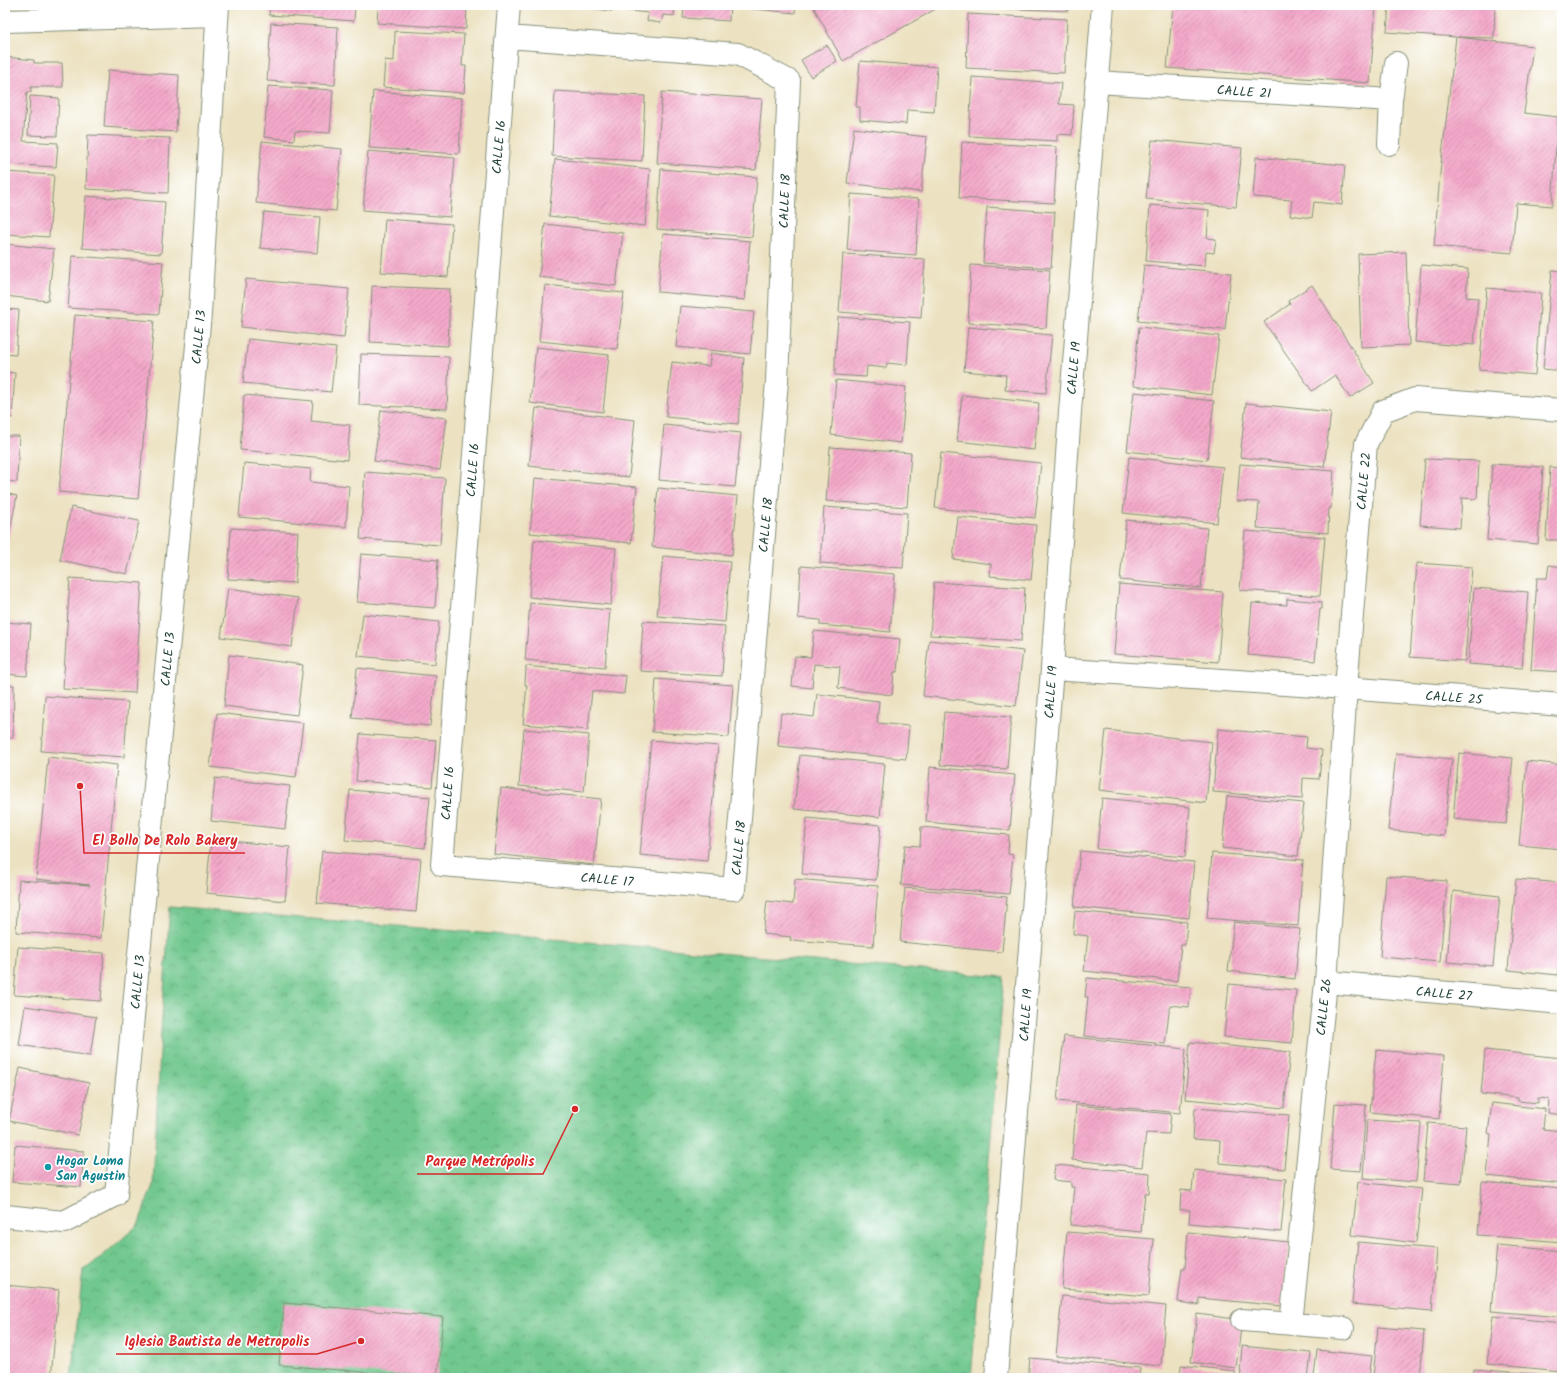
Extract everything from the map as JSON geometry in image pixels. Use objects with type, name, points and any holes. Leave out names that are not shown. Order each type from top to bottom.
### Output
[{"type":"street","points":[[507,37],[509,5]]},
{"type":"street","name":"CALLE 19","points":[[996,1378],[1052,669],[1069,420],[1103,5]]},
{"type":"street","points":[[5,21],[217,10]]},
{"type":"street","name":"CALLE 13","points":[[5,1216],[64,1222],[116,1195],[200,314],[217,10]]},
{"type":"street","name":"CALLE 18","points":[[507,37],[738,54],[789,80],[777,381],[734,889]]},
{"type":"street","name":"CALLE 16","points":[[480,868],[442,865],[507,37]]},
{"type":"street","points":[[1389,144],[1391,100],[1396,63]]},
{"type":"street","name":"CALLE 21","points":[[1096,82],[1391,100]]},
{"type":"street","name":"CALLE 22","points":[[1346,688],[1366,444],[1383,411],[1416,399],[1562,410]]},
{"type":"street","name":"CALLE 25","points":[[1052,669],[1346,688],[1562,705]]},
{"type":"street","name":"CALLE 26","points":[[1291,1324],[1326,982],[1346,688]]},
{"type":"street","name":"CALLE 17","points":[[480,868],[734,889]]},
{"type":"street","name":"CALLE 27","points":[[1326,982],[1562,1003]]},
{"type":"street","points":[[1242,1320],[1343,1328]]},
{"type":"green space","points":[[170,907],[1004,977],[971,1378],[71,1378],[83,1270],[98,1260],[138,1225],[153,1185],[161,1032]]},
{"type":"building","points":[[270,5],[355,5],[354,21],[269,15]]},
{"type":"building","points":[[378,5],[467,5],[466,29],[377,23]]},
{"type":"building","points":[[564,5],[613,5],[612,11]]},
{"type":"building","points":[[622,5],[675,5],[674,16],[663,15],[661,23],[647,21],[648,13],[622,10]]},
{"type":"building","points":[[684,5],[730,5],[729,21],[683,18]]},
{"type":"building","points":[[745,5],[796,5],[795,13],[744,8]]},
{"type":"building","points":[[819,5],[943,5],[843,61],[814,8]]},
{"type":"building","points":[[970,5],[1068,5],[1068,11],[970,7]]},
{"type":"building","points":[[1173,5],[1376,5],[1370,83],[1167,68]]},
{"type":"building","points":[[1389,5],[1495,5],[1494,38],[1457,37],[1533,46],[1524,113],[1558,117],[1552,206],[1516,203],[1512,253],[1434,246],[1441,163],[1456,37],[1387,32]]},
{"type":"building","points":[[968,14],[1067,19],[1064,73],[966,68]]},
{"type":"building","points":[[271,23],[338,27],[335,85],[267,81]]},
{"type":"building","points":[[395,31],[464,34],[462,66],[466,66],[464,93],[383,87],[385,60],[394,61]]},
{"type":"building","points":[[827,45],[837,61],[811,77],[801,60]]},
{"type":"building","points":[[5,57],[34,60],[34,63],[62,63],[63,87],[31,87],[31,92],[27,92],[23,141],[58,143],[56,167],[5,164]]},
{"type":"building","points":[[860,61],[937,67],[934,112],[907,110],[906,124],[860,120],[860,107],[856,107]]},
{"type":"building","points":[[108,70],[179,75],[176,132],[104,127]]},
{"type":"building","points":[[972,77],[1061,83],[1059,104],[1074,105],[1072,135],[1057,134],[1057,141],[969,136]]},
{"type":"building","points":[[268,86],[333,90],[330,133],[295,131],[294,140],[264,137]]},
{"type":"building","points":[[373,91],[462,98],[459,154],[369,148]]},
{"type":"building","points":[[555,91],[645,96],[642,161],[552,156]]},
{"type":"building","points":[[662,92],[762,99],[756,170],[657,163]]},
{"type":"building","points":[[30,96],[59,98],[57,136],[28,135]]},
{"type":"building","points":[[854,128],[927,137],[921,192],[847,183]]},
{"type":"building","points":[[88,135],[170,138],[168,193],[86,189]]},
{"type":"building","points":[[1152,140],[1242,148],[1236,207],[1146,199]]},
{"type":"building","points":[[262,141],[342,149],[336,211],[256,203]]},
{"type":"building","points":[[962,142],[1057,147],[1054,203],[959,198]]},
{"type":"building","points":[[368,151],[455,158],[450,217],[363,210]]},
{"type":"building","points":[[1256,157],[1345,165],[1342,205],[1314,202],[1312,218],[1290,215],[1292,200],[1253,197]]},
{"type":"building","points":[[555,159],[650,169],[645,226],[549,216]]},
{"type":"building","points":[[661,169],[757,177],[752,237],[657,229]]},
{"type":"building","points":[[5,172],[54,175],[49,237],[5,234]]},
{"type":"building","points":[[851,194],[919,199],[916,255],[847,250]]},
{"type":"building","points":[[86,196],[165,202],[161,254],[82,248]]},
{"type":"building","points":[[1150,205],[1209,210],[1207,238],[1216,239],[1214,253],[1206,252],[1205,266],[1146,261]]},
{"type":"building","points":[[987,207],[1055,212],[1051,268],[983,263]]},
{"type":"building","points":[[264,212],[320,217],[317,253],[260,248]]},
{"type":"building","points":[[385,219],[452,224],[448,277],[381,272]]},
{"type":"building","points":[[545,224],[623,233],[616,286],[539,277]]},
{"type":"building","points":[[663,234],[750,241],[745,300],[658,292]]},
{"type":"building","points":[[5,244],[54,249],[48,301],[5,296]]},
{"type":"building","points":[[1406,252],[1409,345],[1361,347],[1358,254]]},
{"type":"building","points":[[843,254],[925,259],[921,318],[839,312]]},
{"type":"building","points":[[72,256],[163,262],[159,314],[68,308]]},
{"type":"building","points":[[971,265],[1050,270],[1046,328],[968,323]]},
{"type":"building","points":[[1144,265],[1231,273],[1225,330],[1138,321]]},
{"type":"building","points":[[1421,265],[1468,269],[1466,297],[1478,298],[1474,345],[1463,344],[1462,346],[1415,342]]},
{"type":"building","points":[[1552,270],[1562,271],[1562,371],[1543,369]]},
{"type":"building","points":[[246,279],[349,289],[344,338],[241,327]]},
{"type":"building","points":[[545,285],[624,293],[617,349],[539,341]]},
{"type":"building","points":[[1312,285],[1374,383],[1350,398],[1335,375],[1312,391],[1264,322],[1290,304],[1288,301]]},
{"type":"building","points":[[372,286],[450,289],[448,346],[370,342]]},
{"type":"building","points":[[1487,288],[1541,293],[1535,375],[1479,370]]},
{"type":"building","points":[[680,306],[754,312],[750,354],[676,347]]},
{"type":"building","points":[[5,309],[19,310],[16,355],[5,354]]},
{"type":"building","points":[[75,315],[154,321],[138,499],[59,492]]},
{"type":"building","points":[[838,317],[910,322],[907,365],[887,363],[886,368],[867,366],[866,377],[835,375]]},
{"type":"building","points":[[968,327],[1052,335],[1046,393],[1005,390],[1006,375],[964,371]]},
{"type":"building","points":[[1139,327],[1219,336],[1212,395],[1133,386]]},
{"type":"building","points":[[248,339],[336,348],[331,392],[243,383]]},
{"type":"building","points":[[536,347],[609,355],[603,412],[530,403]]},
{"type":"building","points":[[711,353],[744,358],[738,424],[666,417],[672,362],[709,366]]},
{"type":"building","points":[[361,354],[449,357],[447,409],[359,405]]},
{"type":"building","points":[[5,372],[15,373],[12,418],[5,418]]},
{"type":"building","points":[[836,380],[906,387],[901,443],[831,435]]},
{"type":"building","points":[[1134,392],[1214,401],[1207,460],[1127,451]]},
{"type":"building","points":[[244,395],[313,401],[311,421],[350,425],[347,460],[240,450]]},
{"type":"building","points":[[962,395],[1039,403],[1034,450],[957,441]]},
{"type":"building","points":[[1246,403],[1331,412],[1324,467],[1240,457]]},
{"type":"building","points":[[536,408],[635,420],[629,477],[529,466]]},
{"type":"building","points":[[381,410],[447,418],[440,470],[374,461]]},
{"type":"building","points":[[664,425],[741,433],[735,487],[659,480]]},
{"type":"building","points":[[5,436],[19,436],[17,482],[5,481]]},
{"type":"building","points":[[830,447],[911,453],[907,507],[826,501]]},
{"type":"building","points":[[941,453],[1041,463],[1035,518],[935,508]]},
{"type":"building","points":[[1129,457],[1223,467],[1217,523],[1123,513]]},
{"type":"building","points":[[1425,459],[1479,461],[1477,499],[1462,498],[1460,528],[1420,525]]},
{"type":"building","points":[[244,463],[311,469],[310,482],[349,486],[346,527],[239,517]]},
{"type":"building","points":[[1240,464],[1334,471],[1331,508],[1329,508],[1328,533],[1257,528],[1259,502],[1237,501]]},
{"type":"building","points":[[1492,464],[1543,467],[1538,544],[1487,540]]},
{"type":"building","points":[[1550,467],[1562,468],[1562,540],[1546,540]]},
{"type":"building","points":[[365,472],[445,478],[440,545],[360,539]]},
{"type":"building","points":[[535,478],[637,487],[631,543],[530,533]]},
{"type":"building","points":[[658,488],[738,496],[732,555],[652,547]]},
{"type":"building","points":[[5,493],[17,496],[6,550],[5,550]]},
{"type":"building","points":[[71,507],[139,521],[127,574],[60,560]]},
{"type":"building","points":[[824,507],[907,513],[903,568],[820,563]]},
{"type":"building","points":[[958,517],[1036,525],[1031,580],[990,576],[991,564],[953,559]]},
{"type":"building","points":[[1126,520],[1207,528],[1201,588],[1120,580]]},
{"type":"building","points":[[231,528],[298,532],[295,583],[228,579]]},
{"type":"building","points":[[1245,531],[1325,537],[1320,596],[1240,590]]},
{"type":"building","points":[[534,540],[616,548],[611,605],[529,597]]},
{"type":"building","points":[[361,554],[438,560],[435,608],[357,602]]},
{"type":"building","points":[[663,556],[730,562],[725,622],[657,616]]},
{"type":"building","points":[[1417,563],[1472,567],[1465,661],[1410,657]]},
{"type":"building","points":[[1549,565],[1562,567],[1562,672],[1531,670],[1537,578],[1547,578]]},
{"type":"building","points":[[801,566],[895,574],[890,632],[820,625],[820,620],[798,618]]},
{"type":"building","points":[[70,578],[142,583],[135,693],[63,689]]},
{"type":"building","points":[[934,582],[1025,588],[1021,641],[930,635]]},
{"type":"building","points":[[1119,584],[1223,592],[1218,662],[1114,654]]},
{"type":"building","points":[[228,588],[298,598],[292,647],[221,637]]},
{"type":"building","points":[[1474,588],[1528,592],[1522,668],[1468,664]]},
{"type":"building","points":[[1287,599],[1322,602],[1315,661],[1248,655],[1252,603],[1287,605]]},
{"type":"building","points":[[530,603],[610,610],[605,667],[525,660]]},
{"type":"building","points":[[363,614],[439,622],[435,664],[358,656]]},
{"type":"building","points":[[643,621],[725,626],[722,676],[640,671]]},
{"type":"building","points":[[5,622],[31,624],[27,676],[5,674]]},
{"type":"building","points":[[814,631],[900,639],[897,672],[894,672],[892,695],[838,688],[840,667],[814,664],[812,688],[792,686],[795,656],[811,657]]},
{"type":"building","points":[[929,640],[1023,651],[1016,706],[923,696]]},
{"type":"building","points":[[229,655],[303,665],[297,715],[224,706]]},
{"type":"building","points":[[526,666],[626,676],[624,694],[592,691],[588,730],[523,724],[527,685],[525,685]]},
{"type":"building","points":[[357,668],[436,676],[430,726],[352,718]]},
{"type":"building","points":[[656,679],[733,685],[729,737],[652,732]]},
{"type":"building","points":[[5,685],[14,685],[13,738],[5,738]]},
{"type":"building","points":[[817,694],[879,701],[877,723],[909,726],[906,759],[778,746],[781,713],[814,717]]},
{"type":"building","points":[[45,696],[128,702],[124,757],[41,751]]},
{"type":"building","points":[[944,712],[1011,717],[1007,769],[940,765]]},
{"type":"building","points":[[217,713],[303,723],[296,777],[210,767]]},
{"type":"building","points":[[524,729],[589,735],[584,792],[519,786]]},
{"type":"building","points":[[1218,729],[1307,737],[1306,748],[1322,750],[1319,779],[1303,778],[1302,799],[1213,792]]},
{"type":"building","points":[[1106,730],[1212,742],[1206,803],[1099,790]]},
{"type":"building","points":[[360,734],[436,740],[432,787],[356,781]]},
{"type":"building","points":[[651,740],[718,746],[707,861],[640,855]]},
{"type":"building","points":[[1396,753],[1452,759],[1444,836],[1388,830]]},
{"type":"building","points":[[1459,753],[1513,758],[1506,824],[1453,819]]},
{"type":"building","points":[[800,755],[885,764],[880,817],[794,809]]},
{"type":"building","points":[[48,757],[117,765],[101,938],[16,932],[19,880],[90,885],[36,879]]},
{"type":"building","points":[[1527,761],[1562,765],[1562,849],[1519,845]]},
{"type":"building","points":[[930,767],[1015,775],[1010,830],[926,822]]},
{"type":"building","points":[[215,778],[290,786],[285,829],[211,821]]},
{"type":"building","points":[[501,788],[601,799],[594,865],[494,854]]},
{"type":"building","points":[[350,790],[430,797],[425,848],[345,840]]},
{"type":"building","points":[[1227,796],[1304,803],[1298,856],[1222,848]]},
{"type":"building","points":[[1102,798],[1190,807],[1185,857],[1097,849]]},
{"type":"building","points":[[807,818],[881,825],[876,880],[802,874]]},
{"type":"building","points":[[921,827],[1009,835],[1008,854],[1013,855],[1009,894],[901,885],[905,845],[920,846]]},
{"type":"building","points":[[211,839],[290,847],[285,901],[206,893]]},
{"type":"building","points":[[322,851],[421,859],[416,912],[317,903]]},
{"type":"building","points":[[1080,851],[1194,862],[1189,918],[1074,907]]},
{"type":"building","points":[[1212,853],[1303,860],[1298,926],[1207,918]]},
{"type":"building","points":[[1386,876],[1447,881],[1440,962],[1380,957]]},
{"type":"building","points":[[795,879],[878,886],[873,946],[790,940],[791,937],[763,934],[767,901],[793,904]]},
{"type":"building","points":[[1516,879],[1562,883],[1562,927],[1558,975],[1508,970]]},
{"type":"building","points":[[905,888],[1007,897],[1002,952],[900,942]]},
{"type":"building","points":[[1453,891],[1500,896],[1493,966],[1447,962]]},
{"type":"building","points":[[1075,911],[1187,922],[1185,945],[1181,945],[1177,981],[1084,971],[1088,936],[1073,934]]},
{"type":"building","points":[[1234,922],[1300,929],[1295,979],[1228,971]]},
{"type":"building","points":[[18,947],[104,953],[101,1001],[14,995]]},
{"type":"building","points":[[1087,978],[1191,987],[1189,1007],[1170,1005],[1165,1044],[1084,1036],[1088,997],[1085,997]]},
{"type":"building","points":[[1229,984],[1296,990],[1292,1043],[1224,1037]]},
{"type":"building","points":[[25,1006],[96,1017],[90,1056],[19,1045]]},
{"type":"building","points":[[1064,1036],[1186,1049],[1180,1113],[1057,1101]]},
{"type":"building","points":[[1190,1042],[1290,1052],[1284,1108],[1185,1099]]},
{"type":"building","points":[[1376,1050],[1444,1056],[1439,1119],[1370,1112]]},
{"type":"building","points":[[1485,1050],[1562,1058],[1562,1115],[1548,1113],[1549,1099],[1538,1098],[1538,1103],[1518,1101],[1518,1098],[1481,1094]]},
{"type":"building","points":[[20,1068],[89,1083],[78,1135],[9,1121]]},
{"type":"building","points":[[1335,1103],[1366,1105],[1361,1171],[1330,1169]]},
{"type":"building","points":[[1492,1103],[1545,1109],[1543,1129],[1562,1131],[1562,1184],[1487,1176],[1491,1134],[1488,1133]]},
{"type":"building","points":[[1076,1105],[1171,1114],[1169,1134],[1146,1133],[1142,1167],[1072,1160]]},
{"type":"building","points":[[1195,1108],[1289,1115],[1284,1169],[1219,1163],[1220,1141],[1193,1139]]},
{"type":"building","points":[[1367,1120],[1421,1123],[1416,1182],[1363,1178]]},
{"type":"building","points":[[1428,1123],[1466,1126],[1461,1184],[1423,1181]]},
{"type":"building","name":"Hogar Loma San Agustin","points":[[15,1145],[84,1151],[81,1187],[12,1182]]},
{"type":"building","points":[[1055,1165],[1150,1173],[1149,1193],[1145,1193],[1141,1232],[1070,1225],[1074,1187],[1071,1187],[1071,1182],[1053,1180]]},
{"type":"building","points":[[1194,1170],[1286,1179],[1281,1232],[1189,1223],[1190,1210],[1180,1210],[1181,1190],[1192,1191]]},
{"type":"building","points":[[1358,1182],[1422,1189],[1416,1243],[1352,1235]]},
{"type":"building","points":[[1482,1182],[1562,1189],[1562,1242],[1478,1235]]},
{"type":"building","points":[[1067,1232],[1154,1239],[1149,1296],[1062,1289]]},
{"type":"building","points":[[1188,1232],[1289,1242],[1282,1306],[1199,1298],[1199,1305],[1178,1302],[1182,1268],[1185,1268]]},
{"type":"building","points":[[1358,1242],[1437,1249],[1432,1311],[1352,1304]]},
{"type":"building","points":[[1497,1245],[1562,1251],[1562,1317],[1491,1311]]},
{"type":"building","points":[[5,1285],[59,1290],[51,1378],[5,1378]]},
{"type":"building","points":[[1062,1296],[1166,1306],[1161,1366],[1056,1356]]},
{"type":"building","points":[[284,1303],[443,1317],[437,1378],[279,1365]]},
{"type":"building","points":[[1197,1314],[1242,1320],[1236,1368],[1191,1362]]},
{"type":"building","points":[[1493,1316],[1562,1323],[1561,1371],[1487,1364]]},
{"type":"building","points":[[1378,1327],[1424,1331],[1420,1378],[1373,1378]]},
{"type":"building","points":[[1242,1346],[1311,1353],[1308,1378],[1240,1378]]},
{"type":"building","points":[[1317,1350],[1372,1356],[1369,1378],[1314,1377]]},
{"type":"building","points":[[1030,1358],[1140,1368],[1139,1378],[1028,1378]]},
{"type":"building","points":[[1181,1365],[1235,1371],[1235,1378],[1180,1378]]},
{"type":"building","points":[[1474,1369],[1557,1376],[1557,1378],[1473,1378]]},
{"type":"place","name":"El Bollo De Rolo Bakery","points":[[80,786]]},
{"type":"place","name":"Parque Metrópolis","points":[[575,1109]]},
{"type":"place","name":"Hogar Loma San Agustin","points":[[48,1167]]},
{"type":"place","name":"Iglesia Bautista de Metropolis","points":[[361,1341]]}]
